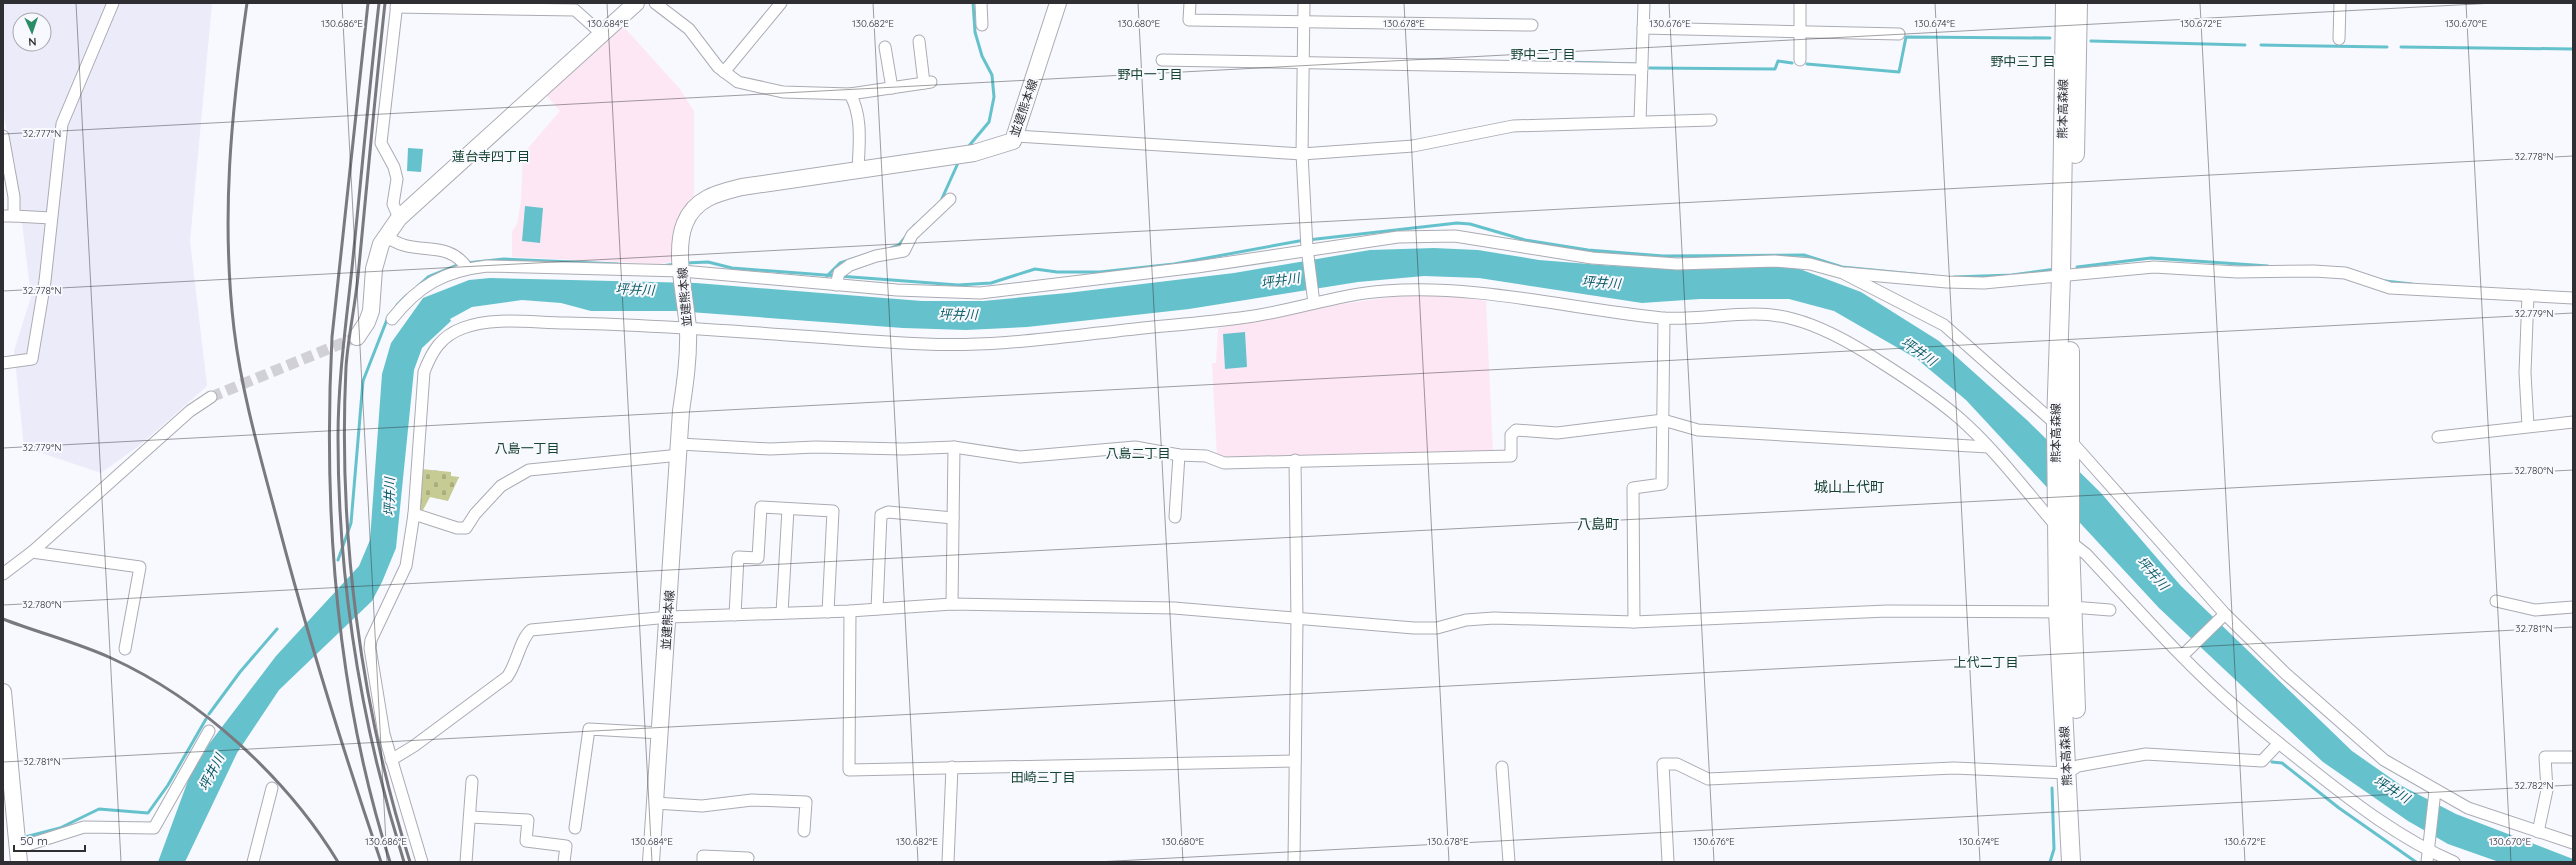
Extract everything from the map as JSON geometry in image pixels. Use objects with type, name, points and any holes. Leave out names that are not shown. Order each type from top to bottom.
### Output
[{"type":"main road","points":[[357,337],[367,322],[371,311],[374,269],[385,235],[399,218],[603,35],[636,3]]},
{"type":"main road","name":"並建熊本線","points":[[651,862],[669,617],[680,450],[681,411],[688,367],[688,329],[682,273],[681,245],[685,223],[694,208],[708,196],[742,188],[985,151],[1013,141],[1016,136],[1058,3]]},
{"type":"main road","name":"熊本高森線","points":[[2065,3],[2066,276],[2070,440],[2070,542],[2065,610]]},
{"type":"main road","name":"熊本高森線","points":[[2071,862],[2072,769],[2065,610],[2057,526],[2056,423],[2066,276],[2078,3]]},
{"type":"main road","points":[[3,692],[9,813],[18,855]]},
{"type":"main road","name":"熊本高森線","points":[[2072,769],[2083,862]]},
{"type":"street","points":[[3,363],[32,359],[44,281],[62,124],[113,3]]},
{"type":"street","points":[[657,3],[689,28],[724,72],[738,82],[758,88],[783,92],[850,94],[927,82],[919,41]]},
{"type":"street","points":[[724,72],[781,3]]},
{"type":"street","points":[[981,3],[982,25]]},
{"type":"street","points":[[1190,3],[1189,20],[1532,25]]},
{"type":"street","points":[[1304,3],[1302,154],[1308,252],[1314,299]]},
{"type":"street","points":[[1640,121],[1644,3]]},
{"type":"street","points":[[1800,3],[1800,60]]},
{"type":"street","points":[[2339,38],[2340,3]]},
{"type":"street","points":[[399,218],[393,204],[397,179],[394,166],[381,143],[397,5],[575,10],[603,35]]},
{"type":"street","points":[[1644,28],[1899,34]]},
{"type":"street","points":[[885,46],[892,88]]},
{"type":"street","points":[[1162,60],[1304,64],[1642,69]]},
{"type":"street","points":[[850,94],[856,106],[859,138],[858,170]]},
{"type":"street","points":[[1016,136],[1302,154],[1413,146],[1513,126],[1712,120]]},
{"type":"street","points":[[3,136],[14,196],[9,216],[51,218]]},
{"type":"street","points":[[836,285],[839,273],[850,265],[876,256],[904,251],[912,235],[950,199]]},
{"type":"street","points":[[385,235],[394,243],[404,246],[452,253],[460,257],[467,268]]},
{"type":"street","points":[[392,319],[420,290],[444,275],[467,268],[507,265],[682,273],[836,285],[980,293],[1308,252],[1398,236],[1455,236],[1592,258],[1677,264],[1775,261],[1810,264],[1843,273],[1944,325],[2056,423],[2223,616],[2346,728],[2384,760],[2435,794],[2468,808],[2573,843]]},
{"type":"street","points":[[1843,273],[1947,282],[1984,283],[2154,267],[2237,272],[2314,271],[2345,273],[2390,288],[2573,298]]},
{"type":"street","points":[[422,862],[384,734],[370,648],[371,640],[406,566],[414,514],[424,372],[431,356],[441,340],[460,329],[476,324],[504,322],[624,323],[688,329],[925,344],[1007,344],[1251,317],[1314,299],[1379,291],[1428,289],[1469,291],[1555,305],[1664,318],[1773,315],[1792,318],[1821,329],[1862,350],[1909,379],[1959,418],[1988,447],[2070,542],[2086,554],[2183,655],[2239,710],[2336,788],[2428,857],[2454,862]]},
{"type":"street","points":[[2528,295],[2525,373],[2528,426]]},
{"type":"street","points":[[1634,622],[1632,488],[1662,484],[1664,318]]},
{"type":"street","points":[[3,574],[32,552],[190,411],[211,397]]},
{"type":"street","points":[[414,514],[458,528],[466,528],[475,514],[501,486],[529,470],[680,450],[816,447],[903,449],[954,447],[1020,457],[1135,448],[1179,455],[1206,456],[1224,463],[1295,460],[1511,456],[1511,436],[1516,430],[1557,433],[1663,420],[1698,430],[1988,447]]},
{"type":"street","points":[[2438,437],[2573,422]]},
{"type":"street","points":[[952,604],[954,447]]},
{"type":"street","points":[[1175,517],[1179,455]]},
{"type":"street","points":[[1294,862],[1297,620],[1295,460]]},
{"type":"street","points":[[734,615],[738,557],[758,558],[761,508],[833,511],[828,612]]},
{"type":"street","points":[[782,613],[788,509]]},
{"type":"street","points":[[877,609],[881,514],[888,512],[953,518]]},
{"type":"street","points":[[32,552],[140,567],[125,649]]},
{"type":"street","points":[[2496,601],[2535,610],[2573,607]]},
{"type":"street","points":[[391,760],[414,746],[508,677],[515,666],[526,634],[531,630],[669,617],[850,611],[952,604],[1174,608],[1297,620],[1414,628],[1437,628],[1466,620],[1494,618],[1634,622],[1887,611],[2110,610]]},
{"type":"street","points":[[850,611],[849,770],[1295,761]]},
{"type":"street","points":[[2183,655],[2223,616]]},
{"type":"street","points":[[575,828],[589,729],[661,733]]},
{"type":"street","points":[[18,855],[84,827],[154,828],[209,731]]},
{"type":"street","points":[[1668,862],[1663,764],[1677,764],[1708,778],[1954,768],[2072,769],[2146,754],[2262,762],[2279,743]]},
{"type":"street","points":[[2538,832],[2547,790],[2545,757],[2573,757]]},
{"type":"street","points":[[948,862],[952,767]]},
{"type":"street","points":[[1502,767],[1509,862]]},
{"type":"street","points":[[466,862],[472,781]]},
{"type":"street","points":[[253,862],[272,788]]},
{"type":"street","points":[[2428,857],[2435,794]]},
{"type":"street","points":[[655,803],[702,806],[752,800],[806,802],[804,831]]},
{"type":"street","points":[[470,817],[528,820],[526,841],[566,846],[564,862]]},
{"type":"street","points":[[643,862],[652,841]]},
{"type":"street","points":[[703,862],[703,856],[748,858],[747,862]]},
{"type":"shaded area","points":[[3,3],[212,3],[190,241],[207,386],[140,445],[101,473],[24,447],[14,351],[31,297],[15,164],[3,113]]},
{"type":"shaded area","points":[[622,25],[679,88],[694,111],[694,201],[677,261],[660,264],[512,257],[512,232],[517,224],[521,201],[523,154],[560,111],[546,95],[609,40]]},
{"type":"shaded area","points":[[1398,296],[1450,296],[1486,301],[1493,453],[1412,452],[1217,458],[1212,363],[1216,363],[1218,328],[1278,318],[1315,308]]},
{"type":"green space","points":[[421,469],[451,472],[451,476],[459,477],[448,501],[430,497],[423,510],[417,509]]},
{"type":"water","points":[[408,148],[423,149],[421,172],[407,171]]},
{"type":"water","points":[[525,206],[543,208],[540,243],[522,241]]},
{"type":"water","name":"坪井川","points":[[1434,248],[1478,250],[1539,260],[1614,266],[1726,268],[1789,265],[1861,292],[1939,341],[2028,421],[2101,493],[2181,586],[2352,751],[2402,786],[2456,814],[2573,859],[2573,862],[2499,862],[2448,844],[2408,821],[2323,762],[2159,608],[1966,400],[1917,359],[1834,311],[1789,299],[1700,299],[1642,303],[1479,278],[1424,276],[1358,282],[1189,309],[1027,327],[966,330],[903,328],[676,311],[591,311],[561,303],[522,300],[472,307],[450,319],[451,321],[422,348],[414,370],[396,548],[382,582],[372,601],[279,690],[237,753],[185,862],[158,862],[189,778],[209,744],[276,656],[359,566],[370,540],[382,374],[391,343],[423,298],[469,280],[490,278],[696,283],[922,301],[983,301],[1067,293],[1234,273],[1370,250]]},
{"type":"water","points":[[1245,332],[1247,367],[1225,369],[1223,334]]},
{"type":"waterway","points":[[968,147],[989,122],[994,97],[992,75],[982,56],[975,32],[973,3]]},
{"type":"waterway","points":[[1807,64],[1899,72],[1906,37],[2050,38]]},
{"type":"waterway","points":[[2091,41],[2245,45]]},
{"type":"waterway","points":[[2261,45],[2387,47]]},
{"type":"waterway","points":[[2401,47],[2573,49]]},
{"type":"waterway","points":[[1650,68],[1775,69],[1778,61],[1792,63]]},
{"type":"waterway","points":[[1567,62],[1635,64]]},
{"type":"waterway","points":[[940,203],[958,163]]},
{"type":"waterway","points":[[685,263],[708,262],[732,268],[958,285],[991,283],[1035,269],[1057,272],[1100,272],[1174,264],[1299,241],[1457,223],[1470,224],[1525,240],[1588,250],[1663,256],[1804,255],[1842,267],[1934,276]]},
{"type":"waterway","points":[[891,248],[899,245],[915,225]]},
{"type":"waterway","points":[[827,276],[840,263],[874,252]]},
{"type":"waterway","points":[[2077,267],[2151,258],[2268,266]]},
{"type":"waterway","points":[[466,263],[504,259],[618,264]]},
{"type":"waterway","points":[[418,286],[428,277],[460,264]]},
{"type":"waterway","points":[[661,266],[676,264]]},
{"type":"waterway","points":[[1954,277],[2012,275],[2056,269]]},
{"type":"waterway","points":[[2385,281],[2412,284]]},
{"type":"waterway","points":[[397,305],[407,295]]},
{"type":"waterway","points":[[338,560],[351,523],[363,381],[388,317]]},
{"type":"waterway","points":[[209,714],[240,672],[277,629]]},
{"type":"waterway","points":[[25,837],[60,828],[99,809],[148,813],[168,785],[206,719]]},
{"type":"waterway","points":[[2272,762],[2282,763],[2339,808],[2416,862]]},
{"type":"waterway","points":[[2050,862],[2054,849],[2052,788]]},
{"type":"tunnel","points":[[211,397],[357,337]]},
{"type":"railway","points":[[247,3],[232,125],[228,206],[230,287],[237,354],[253,427],[289,566],[353,778],[381,862]]},
{"type":"railway","points":[[368,3],[332,337],[330,470],[332,536],[337,602],[346,668],[357,733],[372,798],[390,862]]},
{"type":"railway","points":[[379,3],[341,373],[338,416],[339,491],[342,545],[348,598],[364,705],[389,810],[404,862]]},
{"type":"railway","points":[[385,3],[358,276],[348,344],[344,429],[346,492],[356,618],[378,741],[410,862]]},
{"type":"railway","points":[[3,619],[111,658],[145,675],[177,695],[209,718],[267,771],[294,800],[338,862]]},
{"type":"district","name":"野中二丁目","points":[[1543,54]]},
{"type":"district","name":"野中三丁目","points":[[2023,61]]},
{"type":"district","name":"野中一丁目","points":[[1150,74]]},
{"type":"district","name":"蓮台寺四丁目","points":[[491,156]]},
{"type":"district","name":"八島一丁目","points":[[527,448]]},
{"type":"district","name":"八島二丁目","points":[[1138,453]]},
{"type":"district","name":"城山上代町","points":[[1849,487]]},
{"type":"district","name":"八島町","points":[[1598,524]]},
{"type":"district","name":"上代二丁目","points":[[1986,662]]},
{"type":"district","name":"田崎三丁目","points":[[1043,777]]}]
